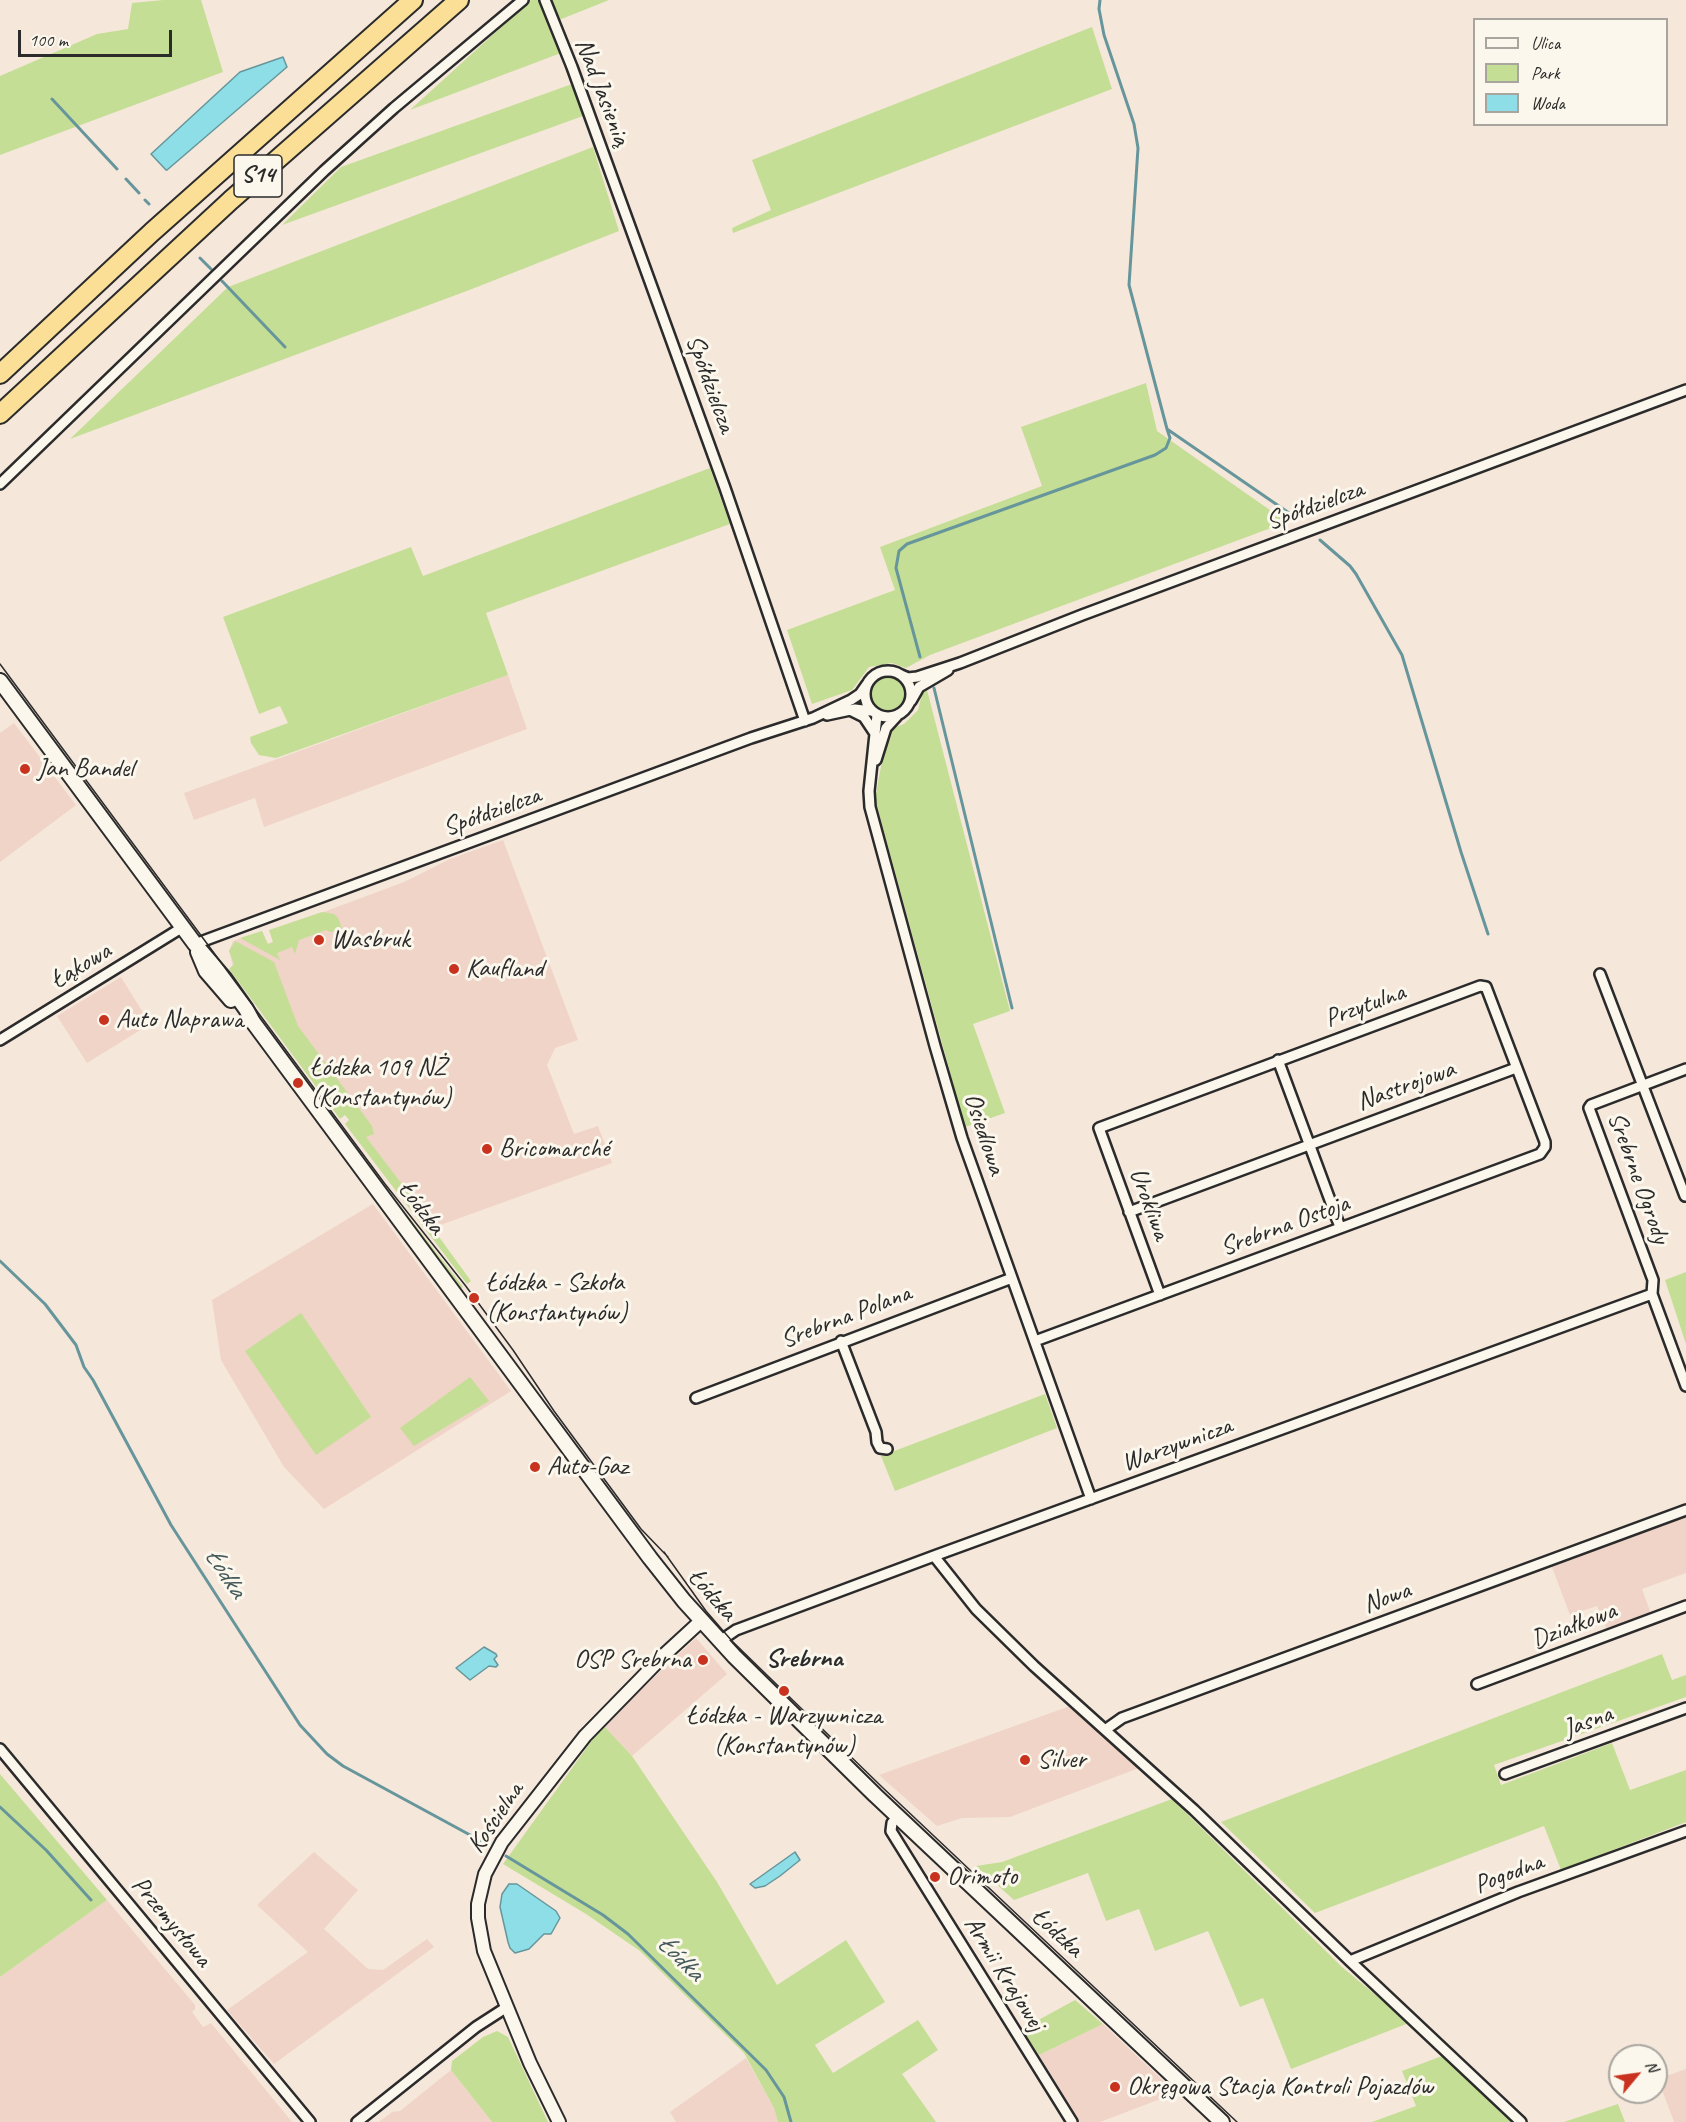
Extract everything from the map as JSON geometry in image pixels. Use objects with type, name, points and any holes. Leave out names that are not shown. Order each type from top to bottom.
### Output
[{"type":"highway","name":"S14","points":[[0,374],[160,225],[413,0]]},
{"type":"highway","name":"S14","points":[[0,414],[231,200],[459,0]]},
{"type":"main road","name":"Łódzka","points":[[0,681],[183,927],[195,944],[211,978],[253,1022],[650,1558],[701,1621],[898,1816],[1222,2122]]},
{"type":"street","points":[[0,484],[324,171],[394,108],[523,0]]},
{"type":"street","name":"Nad Jasienią","points":[[545,0],[620,198]]},
{"type":"street","name":"Spółdzielcza","points":[[195,944],[751,738],[809,720],[620,198]]},
{"type":"street","name":"Spółdzielcza","points":[[960,663],[1082,615],[1686,390]]},
{"type":"street","points":[[809,720],[851,700],[860,694],[872,677],[881,672],[890,671],[908,678],[917,677],[960,663]]},
{"type":"street","points":[[809,720],[863,709],[889,718],[897,716],[909,704],[920,687],[960,663]]},
{"type":"street","points":[[899,674],[906,681],[910,690],[909,704]]},
{"type":"street","points":[[867,684],[865,700],[874,713]]},
{"type":"street","points":[[850,711],[864,717],[874,733]]},
{"type":"street","name":"Osiedlowa","points":[[874,713],[870,807],[943,1073],[962,1138],[1091,1499]]},
{"type":"street","name":"Osiedlowa","points":[[871,774],[886,728],[897,716]]},
{"type":"street","name":"Łąkowa","points":[[0,1040],[183,927]]},
{"type":"street","points":[[1600,974],[1685,1196]]},
{"type":"street","name":"Przytulna","points":[[1099,1128],[1483,986],[1486,987],[1545,1147]]},
{"type":"street","points":[[1278,1060],[1340,1227]]},
{"type":"street","name":"Nastrojowa","points":[[1130,1212],[1516,1068]]},
{"type":"street","name":"Srebrne Ogrody","points":[[1652,1294],[1653,1280],[1589,1108],[1591,1105],[1686,1069]]},
{"type":"street","name":"Urokliwa","points":[[1099,1128],[1160,1295]]},
{"type":"street","name":"Srebrna Ostoja","points":[[1035,1341],[1540,1154],[1545,1147]]},
{"type":"street","name":"Srebrna Polana","points":[[696,1398],[841,1341],[1012,1278]]},
{"type":"street","points":[[1652,1294],[1686,1386]]},
{"type":"street","name":"Warzywnicza","points":[[720,1641],[736,1630],[934,1556],[1652,1294]]},
{"type":"street","points":[[841,1341],[876,1432],[877,1442],[880,1448],[887,1449]]},
{"type":"street","name":"Nowa","points":[[1105,1730],[1122,1718],[1686,1510]]},
{"type":"street","points":[[934,1556],[976,1609],[1034,1666],[1194,1810],[1521,2122]]},
{"type":"street","name":"Działkowa","points":[[1478,1684],[1686,1606]]},
{"type":"street","name":"Kościelna","points":[[559,2122],[530,2063],[484,1951],[478,1918],[481,1891],[493,1858],[502,1842],[585,1736],[671,1648],[701,1621]]},
{"type":"street","name":"Jasna","points":[[1505,1774],[1686,1708]]},
{"type":"street","name":"Przemysłowa","points":[[0,1749],[310,2122]]},
{"type":"street","name":"Armii Krajowej","points":[[898,1816],[892,1823],[891,1831],[1072,2122]]},
{"type":"street","name":"Pogodna","points":[[1350,1961],[1518,1892],[1686,1831]]},
{"type":"street","points":[[357,2122],[476,2027],[507,2007]]},
{"type":"shaded area","points":[[508,675],[527,729],[264,827],[255,798],[194,820],[184,793]]},
{"type":"shaded area","name":"Jan Bandel","points":[[14,723],[76,805],[0,862],[0,733]]},
{"type":"shaded area","points":[[503,840],[578,1040],[555,1048],[547,1065],[574,1134],[598,1126],[612,1163],[435,1227],[233,966],[229,951],[233,941],[262,931],[267,944],[273,942],[269,930],[404,882],[450,859]]},
{"type":"shaded area","name":"Auto Naprawa","points":[[121,977],[150,1024],[87,1063],[57,1016]]},
{"type":"shaded area","points":[[373,1204],[511,1391],[324,1509],[284,1467],[221,1360],[212,1300]]},
{"type":"shaded area","points":[[1686,1516],[1686,1573],[1642,1589],[1651,1614],[1607,1630],[1597,1606],[1570,1615],[1552,1567]]},
{"type":"shaded area","points":[[696,1638],[727,1674],[632,1756],[603,1725]]},
{"type":"shaded area","name":"Silver","points":[[1070,1706],[1139,1768],[1010,1817],[962,1818],[937,1826],[879,1775]]},
{"type":"shaded area","points":[[314,1852],[358,1890],[324,1929],[368,1969],[383,1970],[427,1939],[434,1947],[274,2064],[227,2010],[308,1952],[257,1905]]},
{"type":"shaded area","points":[[107,1900],[195,2005],[192,2012],[203,2027],[211,2023],[292,2122],[0,2122],[0,1977]]},
{"type":"shaded area","name":"Okręgowa Stacja Kontroli Pojazdów","points":[[1103,2024],[1176,2093],[1100,2122],[1080,2122],[1039,2055]]},
{"type":"shaded area","points":[[746,2058],[774,2108],[778,2122],[676,2122],[670,2112]]},
{"type":"shaded area","points":[[1686,2069],[1686,2122],[1674,2122],[1667,2104],[1668,2075]]},
{"type":"shaded area","points":[[451,2070],[492,2122],[379,2122],[392,2112],[400,2111]]},
{"type":"green space","points":[[201,0],[223,72],[0,155],[0,76],[97,34],[128,29],[132,3]]},
{"type":"green space","points":[[531,0],[540,0],[561,53],[410,110]]},
{"type":"green space","points":[[550,0],[609,0],[559,20]]},
{"type":"green space","points":[[1092,27],[1112,89],[733,233],[732,228],[771,210],[752,160]]},
{"type":"green space","points":[[572,84],[583,116],[282,225],[341,167]]},
{"type":"green space","points":[[593,147],[619,231],[472,289],[70,439],[228,287]]},
{"type":"green space","points":[[1146,383],[1157,431],[1287,522],[930,655],[906,668],[892,663],[869,667],[852,690],[812,704],[787,630],[895,590],[880,547],[1042,486],[1021,427]]},
{"type":"green space","points":[[710,468],[730,524],[486,613],[508,675],[276,758],[259,755],[251,743],[250,737],[288,723],[280,706],[259,714],[223,617],[411,547],[423,576]]},
{"type":"green space","points":[[888,676],[900,681],[905,693],[900,705],[888,710],[876,705],[871,693],[876,681]]},
{"type":"green space","points":[[927,690],[1010,1011],[973,1024],[1005,1113],[965,1127],[875,799],[886,739],[890,740],[893,728],[904,724],[918,710],[922,694]]},
{"type":"green space","points":[[322,912],[334,914],[338,918],[345,936],[341,937],[339,929],[331,932],[326,930],[299,940],[295,954],[292,947],[277,953],[280,960],[240,938],[262,931],[268,944],[273,942],[269,930]]},
{"type":"green space","points":[[235,941],[274,962],[298,1026],[372,1126],[374,1134],[366,1137],[435,1227],[434,1230],[471,1281],[467,1284],[345,1124],[349,1120],[345,1115],[340,1119],[229,969],[234,964],[229,951]]},
{"type":"green space","points":[[341,1127],[463,1287],[458,1290],[340,1130]]},
{"type":"green space","points":[[1686,1272],[1686,1344],[1665,1280]]},
{"type":"green space","points":[[301,1313],[371,1417],[316,1455],[245,1351]]},
{"type":"green space","points":[[470,1377],[489,1401],[414,1446],[400,1428]]},
{"type":"green space","points":[[1045,1394],[1057,1428],[895,1491],[881,1456]]},
{"type":"green space","points":[[1662,1654],[1672,1680],[1686,1675],[1686,1697],[1494,1765],[1501,1785],[1612,1743],[1630,1790],[1686,1770],[1686,1822],[1561,1870],[1544,1826],[1315,1913],[1221,1822]]},
{"type":"green space","points":[[603,1725],[632,1756],[717,1882],[777,1985],[846,1940],[885,2002],[815,2045],[833,2073],[918,2020],[938,2050],[902,2074],[936,2122],[778,2122],[774,2108],[744,2053],[640,1951],[586,1914],[503,1864]]},
{"type":"green space","points":[[0,1774],[107,1900],[0,1977]]},
{"type":"green space","points":[[1172,1799],[1342,1967],[1409,2023],[1291,2069],[1263,1998],[1240,2007],[1208,1931],[1155,1951],[1139,1909],[1106,1921],[1088,1873],[1014,1900],[976,1866],[1002,1862]]},
{"type":"green space","points":[[1075,2000],[1103,2024],[1039,2055],[1022,2029]]},
{"type":"green space","points":[[497,2031],[508,2037],[548,2122],[492,2122],[451,2070],[452,2061],[483,2037]]},
{"type":"green space","points":[[1442,2056],[1512,2122],[1372,2122],[1416,2106],[1402,2071]]},
{"type":"green space","points":[[1618,2104],[1625,2122],[1564,2122]]},
{"type":"water","points":[[283,57],[287,67],[167,170],[151,154],[240,72]]},
{"type":"water","points":[[484,1647],[496,1654],[494,1659],[498,1665],[489,1666],[470,1680],[456,1668]]},
{"type":"water","points":[[795,1852],[800,1860],[780,1876],[765,1886],[755,1888],[750,1884]]},
{"type":"water","points":[[509,1884],[517,1884],[556,1911],[560,1918],[551,1934],[544,1934],[529,1949],[515,1953],[508,1942],[500,1907],[502,1894]]},
{"type":"waterway","points":[[1100,0],[1099,9],[1104,35],[1134,124],[1138,148],[1129,285],[1167,429],[1289,513]]},
{"type":"waterway","points":[[52,99],[117,169]]},
{"type":"waterway","points":[[126,179],[139,193]]},
{"type":"waterway","points":[[145,200],[149,204]]},
{"type":"waterway","points":[[200,258],[211,269]]},
{"type":"waterway","points":[[222,281],[285,347]]},
{"type":"waterway","points":[[920,657],[896,568],[899,551],[907,544],[1155,455],[1166,448],[1170,438],[1167,429]]},
{"type":"waterway","points":[[1320,540],[1356,574],[1402,655],[1488,934]]},
{"type":"waterway","points":[[934,688],[1012,1008]]},
{"type":"waterway","name":"Łódka","points":[[0,1261],[45,1304],[76,1345],[84,1367],[171,1525],[300,1725],[327,1754],[343,1766],[483,1842]]},
{"type":"waterway","points":[[0,1807],[46,1850],[91,1900]]},
{"type":"waterway","name":"Łódka","points":[[506,1856],[603,1915],[628,1934],[766,2070],[784,2097],[791,2122]]},
{"type":"tram line","points":[[0,664],[385,1184],[465,1285],[641,1529],[668,1557]]},
{"type":"tram line","points":[[664,1552],[706,1611],[732,1641],[882,1787],[1237,2122]]},
{"type":"place","name":"Jan Bandel","points":[[25,769]]},
{"type":"place","name":"Wasbruk","points":[[319,940]]},
{"type":"place","name":"Kaufland","points":[[454,969]]},
{"type":"place","name":"Auto Naprawa","points":[[104,1020]]},
{"type":"place","name":"Łódzka 109 NŻ (Konstantynów)","points":[[298,1083]]},
{"type":"place","name":"Bricomarché","points":[[487,1149]]},
{"type":"place","name":"Łódzka - Szkoła (Konstantynów)","points":[[474,1298]]},
{"type":"place","name":"Auto-Gaz","points":[[535,1467]]},
{"type":"place","name":"OSP Srebrna","points":[[703,1660]]},
{"type":"place","name":"Łódzka - Warzywnicza (Konstantynów)","points":[[784,1691]]},
{"type":"place","name":"Silver","points":[[1025,1760]]},
{"type":"place","name":"Orimoto","points":[[935,1877]]},
{"type":"place","name":"Okręgowa Stacja Kontroli Pojazdów","points":[[1115,2087]]},
{"type":"district","name":"Srebrna","points":[[804,1659]]}]
